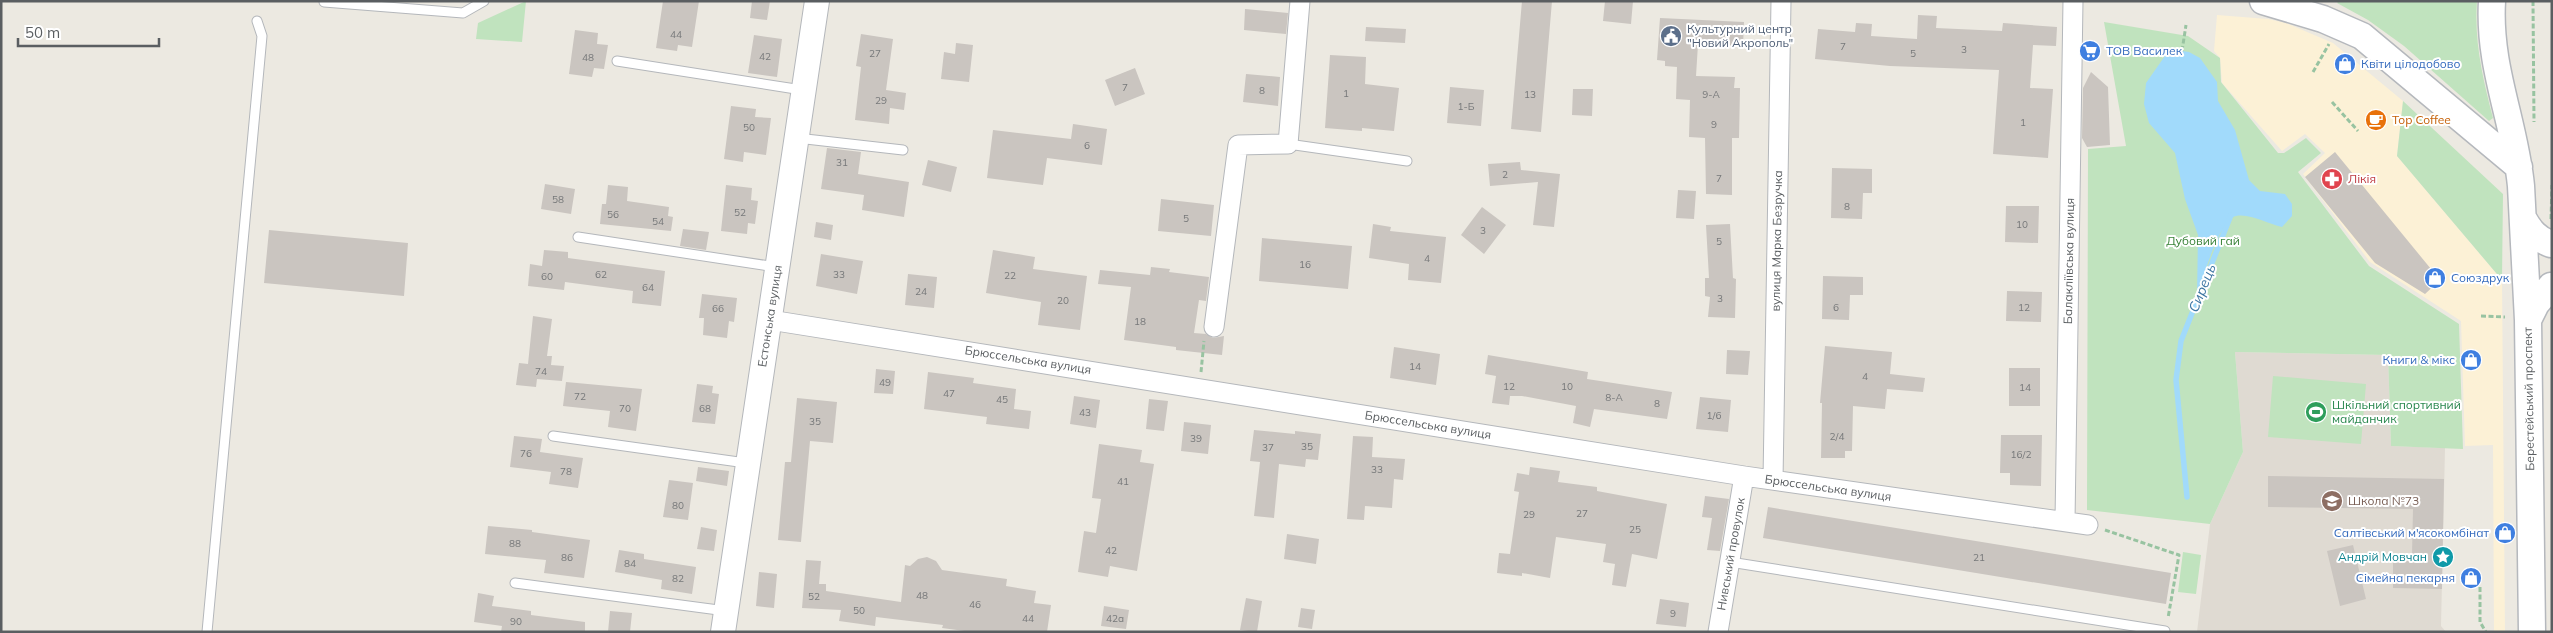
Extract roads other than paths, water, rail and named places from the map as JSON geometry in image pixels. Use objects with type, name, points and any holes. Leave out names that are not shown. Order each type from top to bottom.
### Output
[{"type":"main road","points":[[2263,1],[2322,19],[2362,36],[2519,167]]},
{"type":"main road","name":"Берестейський проспект","points":[[2492,1],[2491,28],[2494,62],[2519,167],[2523,218],[2517,318],[2532,632]]},
{"type":"main road","points":[[2523,218],[2530,231],[2540,240],[2551,244]]},
{"type":"main road","points":[[2517,318],[2536,304],[2551,286]]},
{"type":"street","name":"Естонська вулиця","points":[[728,626],[748,464],[817,1]]},
{"type":"street","points":[[1214,327],[1238,145],[1288,144],[1300,1]]},
{"type":"street","name":"вулиця Марка Безручка","points":[[1773,480],[1781,1]]},
{"type":"street","name":"Балакліївська вулиця","points":[[2066,522],[2073,1]]},
{"type":"street","name":"Брюссельська вулиця","points":[[770,320],[1199,387],[1744,476],[2088,525]]},
{"type":"street","name":"Нивський провулок","points":[[1718,632],[1744,476]]},
{"type":"lane","points":[[324,2],[463,13],[484,1]]},
{"type":"lane","points":[[207,632],[262,36],[257,21]]},
{"type":"lane","points":[[617,62],[804,90]]},
{"type":"lane","points":[[797,138],[903,150]]},
{"type":"lane","points":[[1288,144],[1407,161]]},
{"type":"lane","points":[[578,237],[778,267]]},
{"type":"lane","points":[[553,436],[748,464]]},
{"type":"lane","points":[[1730,562],[2165,631]]},
{"type":"lane","points":[[515,583],[728,626]]},
{"type":"water","points":[[2176,50],[2189,52],[2200,58],[2217,82],[2218,101],[2235,130],[2249,180],[2260,191],[2285,194],[2292,204],[2292,216],[2282,227],[2241,215],[2230,220],[2218,239],[2207,264],[2197,295],[2198,235],[2185,199],[2175,153],[2149,123],[2144,104],[2146,83],[2167,53]]},
{"type":"waterway","name":"Сирець","points":[[2187,497],[2176,380],[2181,341],[2231,215]]},
{"type":"place","name":"Культурний центр \"Новий Акрополь\"","points":[[1671,36]]},
{"type":"place","name":"ТОВ Василек","points":[[2090,51]]},
{"type":"place","name":"Квіти цілодобово","points":[[2345,64]]},
{"type":"place","name":"Top Coffee","points":[[2376,120]]},
{"type":"place","name":"Лікія","points":[[2332,179]]},
{"type":"place","name":"Союздрук","points":[[2435,278]]},
{"type":"place","name":"Книги & мікс","points":[[2471,360]]},
{"type":"place","name":"Шкільний спортивний майданчик","points":[[2316,412]]},
{"type":"place","name":"Школа №73","points":[[2332,501]]},
{"type":"place","name":"Салтівський м'ясокомбінат","points":[[2505,533]]},
{"type":"place","name":"Андрій Мовчан","points":[[2443,557]]},
{"type":"place","name":"Сімейна пекарня","points":[[2471,578]]},
{"type":"park label","name":"Дубовий гай","points":[[2203,241]]}]
